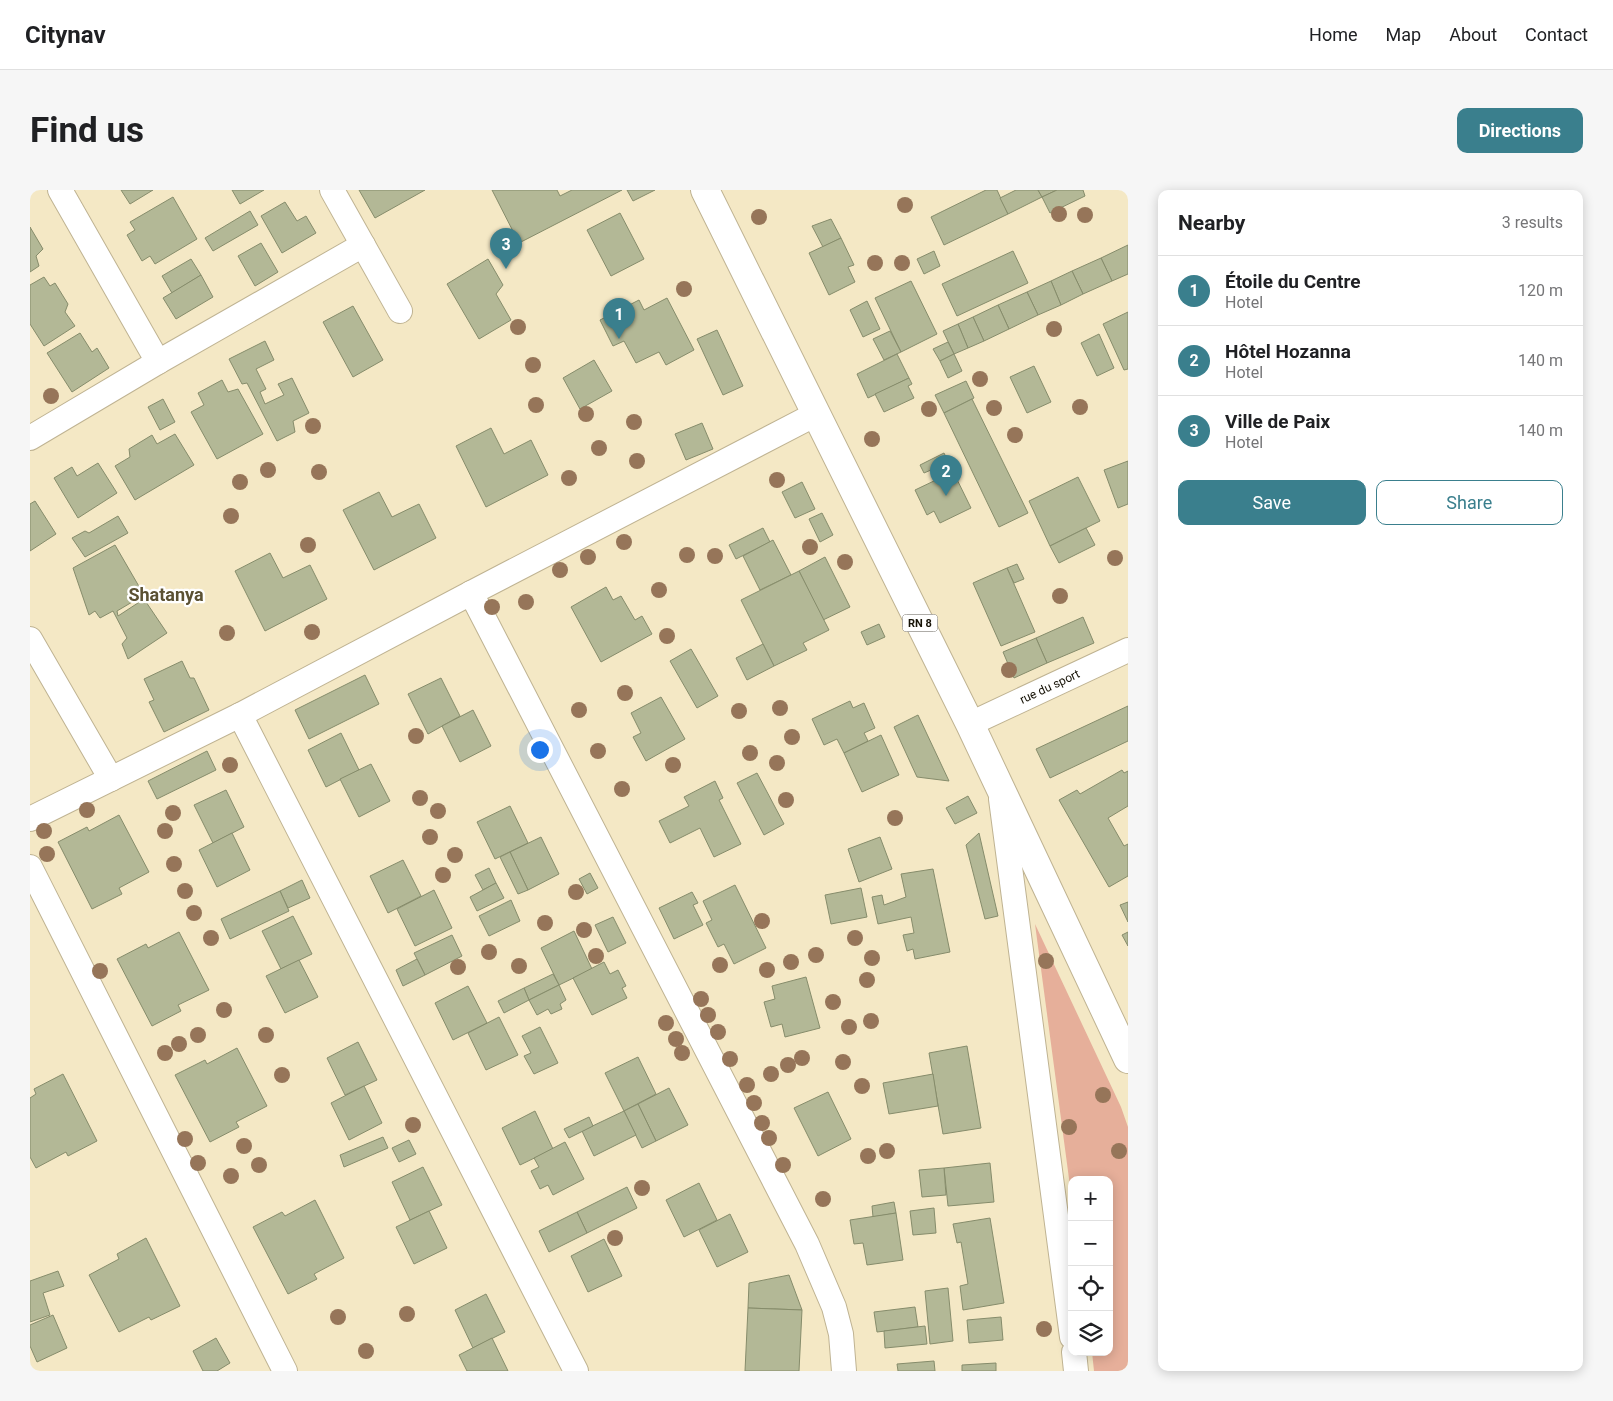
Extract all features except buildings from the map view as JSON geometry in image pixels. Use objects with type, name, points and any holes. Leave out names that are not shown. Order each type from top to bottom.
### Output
[{"type":"main road","name":"RN 8","points":[[705,190],[1000,785],[1128,1059]]},
{"type":"street","points":[[60,190],[158,362]]},
{"type":"street","points":[[332,190],[400,311]]},
{"type":"street","points":[[30,438],[158,362],[363,245]]},
{"type":"street","points":[[30,819],[240,715],[816,414]]},
{"type":"street","points":[[471,593],[807,1244],[834,1307],[841,1334],[844,1371]]},
{"type":"street","points":[[30,639],[111,779]]},
{"type":"street","name":"rue du sport","points":[[970,724],[1128,650]]},
{"type":"street","points":[[240,715],[576,1371]]},
{"type":"street","points":[[1000,785],[1069,1311]]},
{"type":"street","points":[[30,867],[258,1314],[285,1371]]},
{"type":"street","points":[[1074,1356],[1076,1371]]},
{"type":"shaded area","points":[[1035,924],[1121,1107],[1128,1127],[1128,1371],[1094,1371],[1092,1356],[1113,1356],[1113,1176],[1069,1176]]},
{"type":"place","name":"Ville de Paix","points":[[506,269]]},
{"type":"place","name":"Étoile du Centre","points":[[619,339]]},
{"type":"place","name":"Hôtel Hozanna","points":[[946,496]]},
{"type":"district","name":"Shatanya","points":[[166,595]]}]
